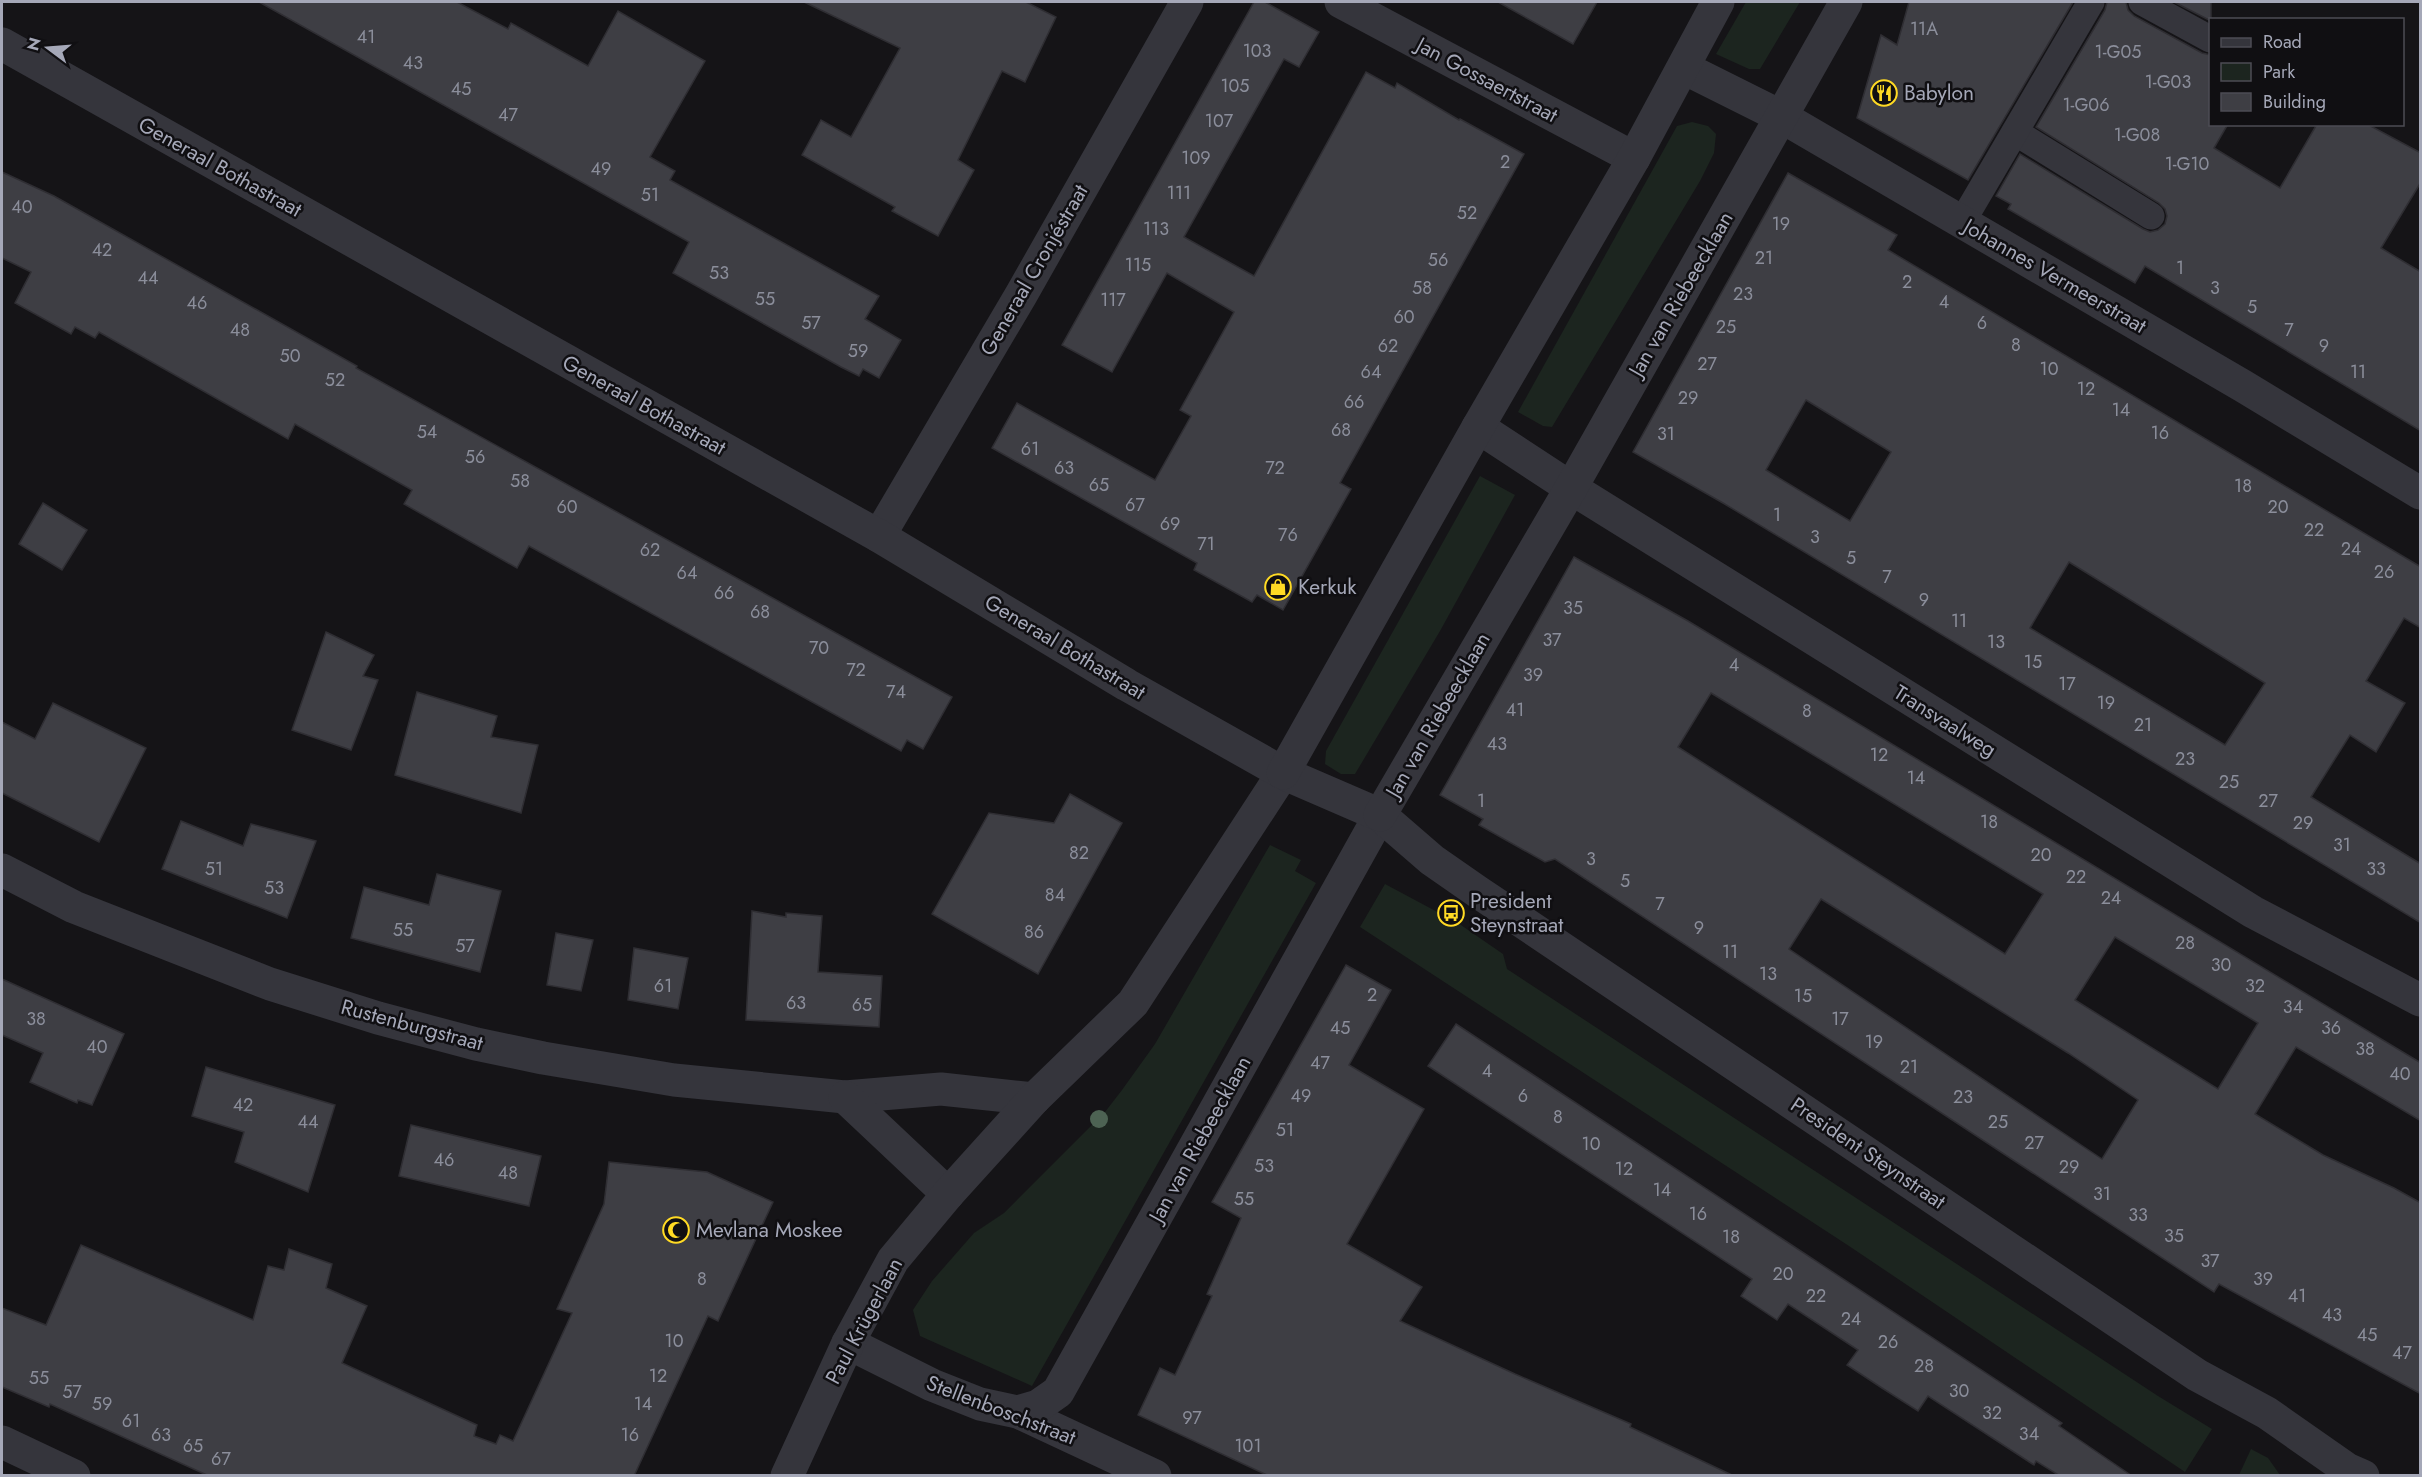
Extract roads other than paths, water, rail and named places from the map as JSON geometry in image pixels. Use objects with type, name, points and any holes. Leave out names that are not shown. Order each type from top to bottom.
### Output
[{"type":"street","name":"Generaal Cronjéstraat","points":[[879,536],[1021,295],[1184,2]]},
{"type":"street","name":"Jan Gossaertstraat","points":[[1341,2],[1634,158]]},
{"type":"street","points":[[1034,1099],[1134,1003],[1283,773],[1478,427],[1634,158],[1718,2]]},
{"type":"street","name":"Jan van Riebeecklaan","points":[[1018,1412],[1038,1406],[1058,1392],[1380,815],[1571,488],[1846,2]]},
{"type":"street","name":"Generaal Bothastraat","points":[[2,44],[879,536],[1127,685],[1283,773]]},
{"type":"street","name":"Johannes Vermeerstraat","points":[[1684,68],[1782,117],[2243,386],[2421,494]]},
{"type":"street","name":"Transvaalweg","points":[[1478,427],[1571,488],[2253,912],[2421,1000]]},
{"type":"street","name":"President Steynstraat","points":[[1283,773],[1380,815],[1432,860],[1478,892],[2187,1368],[2267,1413],[2351,1473]]},
{"type":"street","name":"Rustenburgstraat","points":[[2,870],[74,907],[270,984],[378,1018],[476,1044],[674,1080],[845,1097],[941,1089],[1034,1099]]},
{"type":"street","points":[[845,1097],[948,1194]]},
{"type":"street","name":"Paul Krügerlaan","points":[[787,1476],[848,1343],[893,1260],[948,1194],[1034,1099]]},
{"type":"street","name":"Stellenboschstraat","points":[[848,1343],[932,1385],[980,1404],[1018,1412],[1155,1476]]},
{"type":"street","points":[[2,1442],[74,1476]]},
{"type":"lane","points":[[1962,222],[2091,2]]},
{"type":"lane","points":[[2142,2],[2209,38]]},
{"type":"lane","points":[[2015,132],[2151,216]]},
{"type":"place","name":"Babylon","points":[[1884,93]]},
{"type":"place","name":"Kerkuk","points":[[1278,587]]},
{"type":"place","name":"President Steynstraat","points":[[1451,913]]},
{"type":"place","name":"Mevlana Moskee","points":[[676,1230]]}]
